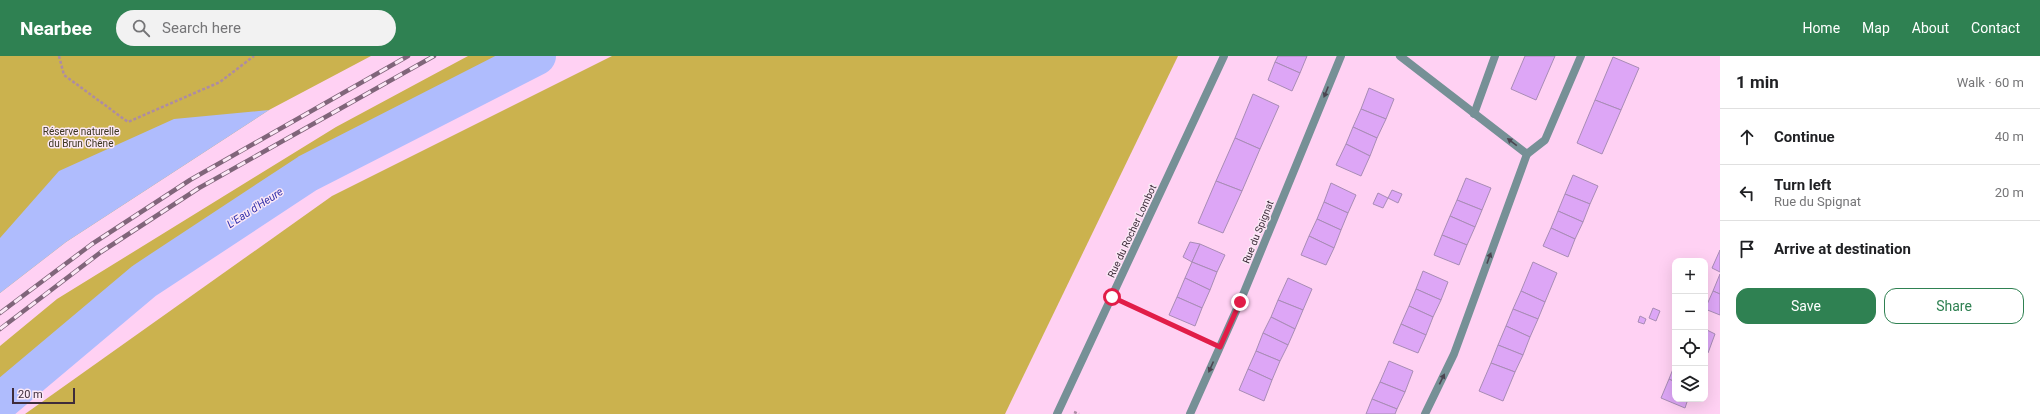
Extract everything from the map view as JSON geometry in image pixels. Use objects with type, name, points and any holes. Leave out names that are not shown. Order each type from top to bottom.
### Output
[{"type":"street","name":"Rue du Rocher Lombot","points":[[1057,414],[1224,56]]},
{"type":"street","name":"Rue du Spignat","points":[[1190,414],[1220,347],[1341,56]]},
{"type":"street","points":[[1400,56],[1527,154]]},
{"type":"street","points":[[1474,114],[1495,56]]},
{"type":"street","points":[[1425,414],[1454,354],[1527,154],[1545,140],[1581,56]]},
{"type":"path","points":[[59,56],[64,75],[128,122],[220,82],[249,57],[254,56]]},
{"type":"path","points":[[1112,297],[1220,347]]},
{"type":"green space","name":"Réserve naturelle du Brun Chêne","points":[[0,56],[371,56],[269,110],[66,242],[0,293]]},
{"type":"green space","points":[[468,56],[510,56],[308,161],[136,271],[0,385],[0,346],[57,299],[336,127]]},
{"type":"green space","points":[[612,56],[1178,56],[1005,414],[25,414],[332,196]]},
{"type":"water","points":[[269,110],[66,242],[0,293],[0,238],[59,171],[174,119]]},
{"type":"building","points":[[1278,56],[1307,56],[1300,73],[1275,62]]},
{"type":"building","points":[[1525,56],[1555,56],[1536,100],[1511,89]]},
{"type":"building","points":[[1613,57],[1639,68],[1621,110],[1595,100]]},
{"type":"building","points":[[1275,62],[1300,73],[1292,91],[1268,80]]},
{"type":"building","points":[[1369,88],[1394,99],[1386,119],[1361,109]]},
{"type":"building","points":[[1253,94],[1279,106],[1260,149],[1235,138]]},
{"type":"building","points":[[1595,100],[1621,110],[1602,154],[1577,143]]},
{"type":"building","points":[[1361,109],[1386,119],[1377,138],[1353,127]]},
{"type":"building","points":[[1353,127],[1377,138],[1370,156],[1346,144]]},
{"type":"building","points":[[1235,138],[1260,149],[1242,191],[1216,181]]},
{"type":"building","points":[[1346,144],[1370,156],[1361,176],[1336,165]]},
{"type":"building","points":[[1573,175],[1598,186],[1590,204],[1565,194]]},
{"type":"building","points":[[1466,178],[1491,188],[1482,210],[1457,200]]},
{"type":"building","points":[[1216,181],[1242,191],[1223,233],[1198,223]]},
{"type":"building","points":[[1331,183],[1356,195],[1348,213],[1324,202]]},
{"type":"building","points":[[1392,190],[1402,194],[1398,203],[1388,198]]},
{"type":"building","points":[[1378,193],[1388,198],[1383,208],[1373,204]]},
{"type":"building","points":[[1565,194],[1590,204],[1583,222],[1558,211]]},
{"type":"building","points":[[1457,200],[1482,210],[1475,227],[1450,216]]},
{"type":"building","points":[[1324,202],[1348,213],[1341,230],[1317,219]]},
{"type":"building","points":[[1558,211],[1583,222],[1575,239],[1551,228]]},
{"type":"building","points":[[1450,216],[1475,227],[1467,245],[1442,235]]},
{"type":"building","points":[[1317,219],[1341,230],[1334,248],[1309,236]]},
{"type":"building","points":[[1551,228],[1575,239],[1568,257],[1543,246]]},
{"type":"building","points":[[1442,235],[1467,245],[1459,265],[1434,255]]},
{"type":"building","points":[[1309,236],[1334,248],[1326,265],[1301,255]]},
{"type":"building","points":[[1190,242],[1200,244],[1192,262],[1183,257]]},
{"type":"building","points":[[1200,244],[1225,255],[1217,272],[1192,262]]},
{"type":"building","points":[[1720,250],[1720,272],[1712,268]]},
{"type":"building","points":[[1192,262],[1217,272],[1210,290],[1185,278]]},
{"type":"building","points":[[1533,262],[1557,273],[1545,302],[1521,291]]},
{"type":"building","points":[[1423,271],[1448,282],[1441,300],[1416,289]]},
{"type":"building","points":[[1720,274],[1720,294],[1713,291]]},
{"type":"building","points":[[1185,278],[1210,290],[1202,308],[1177,297]]},
{"type":"building","points":[[1288,278],[1312,289],[1303,310],[1278,300]]},
{"type":"building","points":[[1416,289],[1441,300],[1433,317],[1409,306]]},
{"type":"building","points":[[1521,291],[1545,302],[1538,319],[1513,309]]},
{"type":"building","points":[[1713,291],[1720,294],[1720,315],[1708,310],[1708,302]]},
{"type":"building","points":[[1177,297],[1202,308],[1195,326],[1169,315]]},
{"type":"building","points":[[1278,300],[1303,310],[1295,329],[1271,317]]},
{"type":"building","points":[[1409,306],[1433,317],[1426,335],[1401,324]]},
{"type":"building","points":[[1653,308],[1660,311],[1656,321],[1649,318]]},
{"type":"building","points":[[1513,309],[1538,319],[1530,337],[1506,326]]},
{"type":"building","points":[[1640,316],[1646,319],[1644,324],[1638,322]]},
{"type":"building","points":[[1271,317],[1295,329],[1288,345],[1263,333]]},
{"type":"building","points":[[1401,324],[1426,335],[1418,353],[1393,343]]},
{"type":"building","points":[[1506,326],[1530,337],[1523,355],[1498,345]]},
{"type":"building","points":[[1708,330],[1715,334],[1708,353]]},
{"type":"building","points":[[1263,333],[1288,345],[1280,361],[1256,351]]},
{"type":"building","points":[[1498,345],[1523,355],[1515,372],[1491,363]]},
{"type":"building","points":[[1256,351],[1280,361],[1272,380],[1248,369]]},
{"type":"building","points":[[1389,361],[1413,371],[1405,392],[1380,382]]},
{"type":"building","points":[[1491,363],[1515,372],[1503,401],[1479,391]]},
{"type":"building","points":[[1248,369],[1272,380],[1264,401],[1239,390]]},
{"type":"building","points":[[1672,372],[1672,380],[1669,379]]},
{"type":"building","points":[[1669,379],[1672,380],[1672,402],[1687,402],[1685,408],[1661,398]]},
{"type":"building","points":[[1380,382],[1405,392],[1397,409],[1372,399]]},
{"type":"building","points":[[1372,399],[1397,409],[1395,414],[1366,414]]},
{"type":"waterway","name":"L'Eau d'Heure","points":[[0,402],[144,281],[308,173],[537,56]]},
{"type":"railway","points":[[0,313],[92,244],[190,180],[408,56]]},
{"type":"railway","points":[[0,329],[101,252],[199,188],[434,56]]},
{"type":"route","points":[[1112,297],[1220,347],[1240,302]]}]
